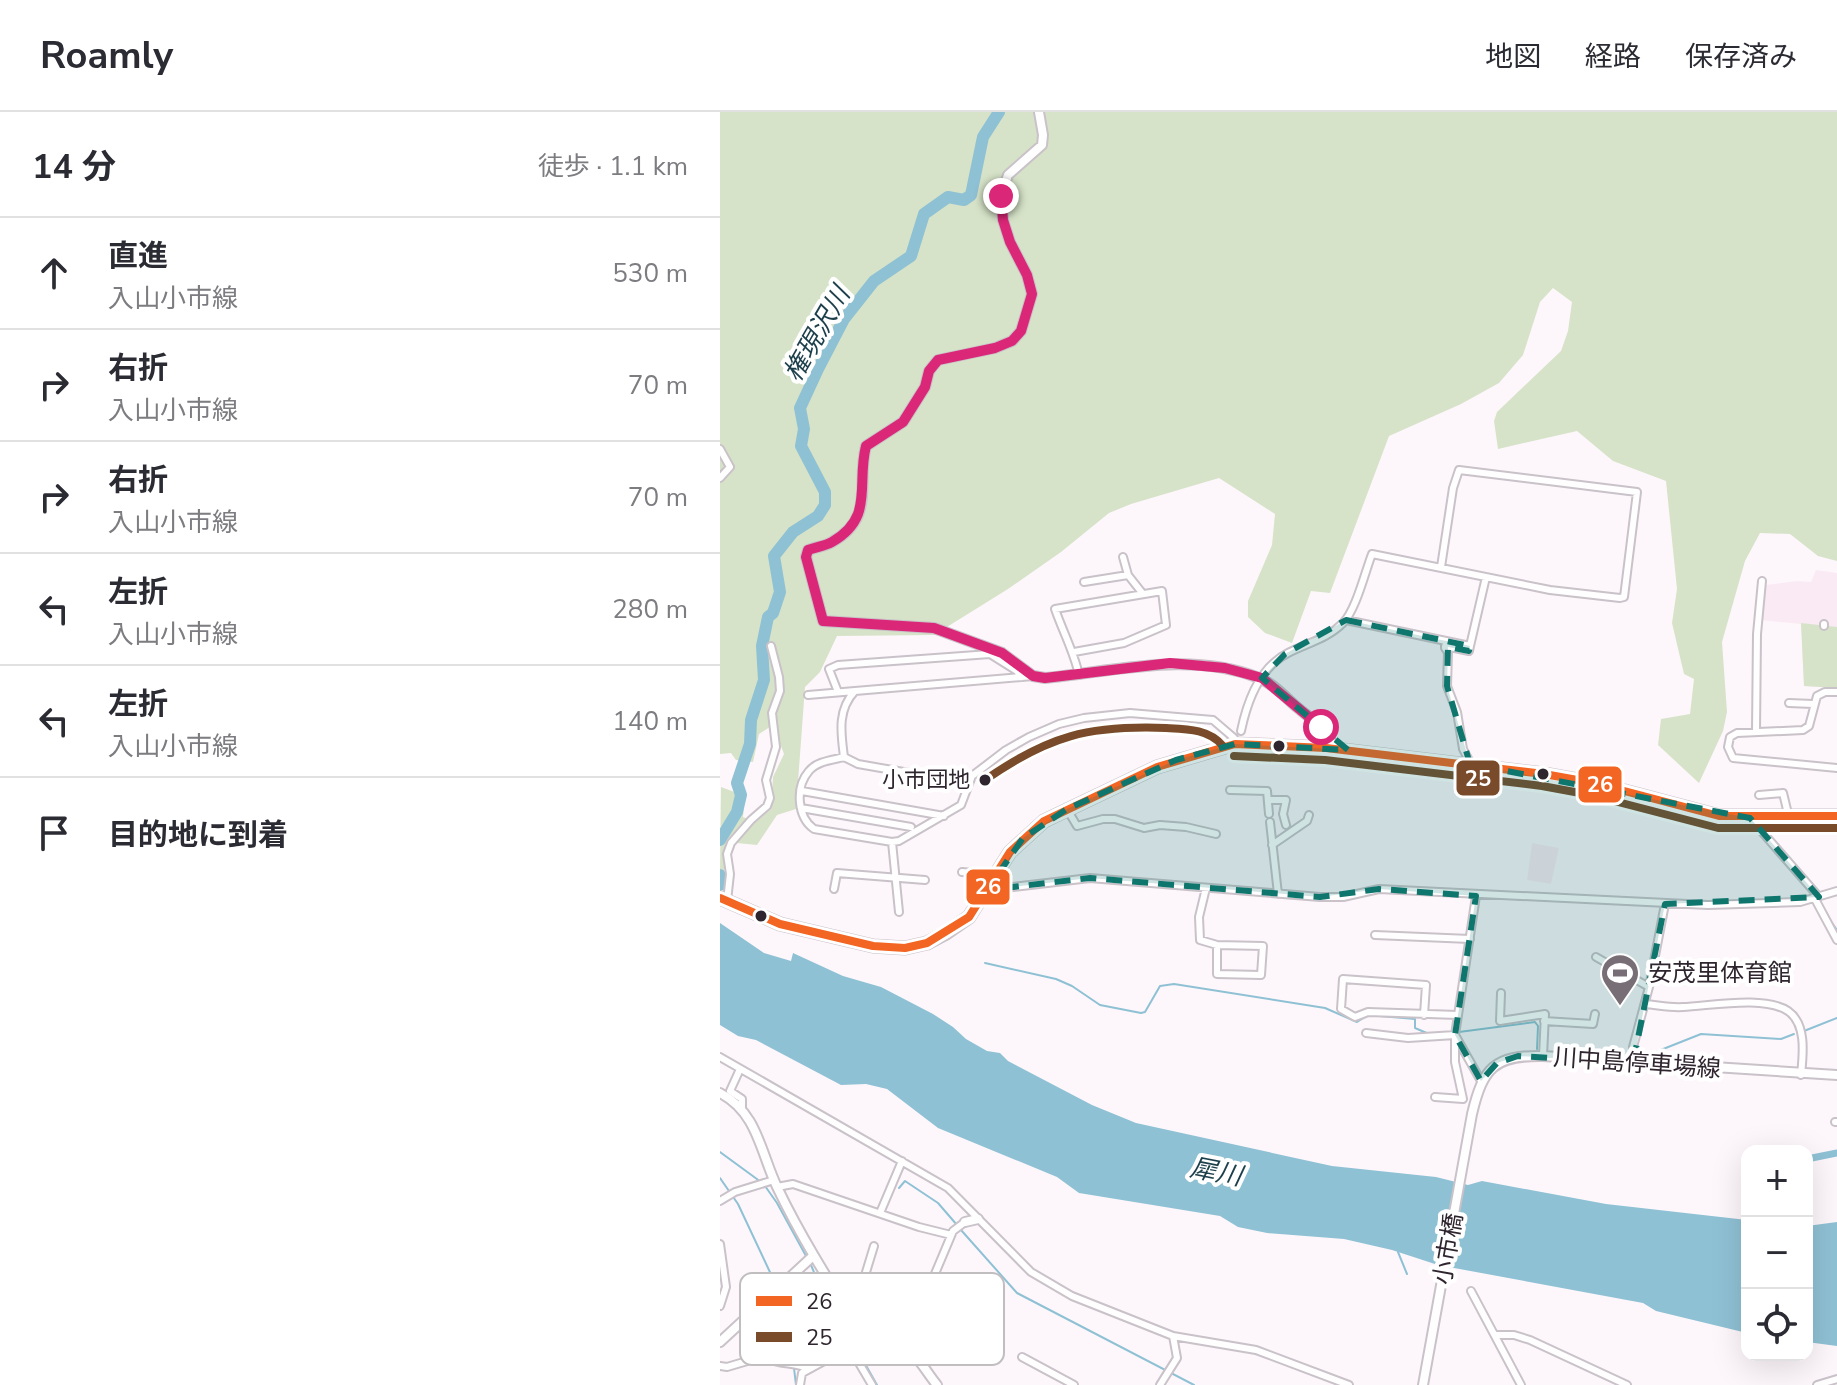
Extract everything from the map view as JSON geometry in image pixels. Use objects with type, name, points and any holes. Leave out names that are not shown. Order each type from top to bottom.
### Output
[{"type":"highway","points":[[723,899],[780,924],[830,937],[873,946],[905,948],[927,943],[957,927],[974,911],[1023,838],[1044,821],[1157,767],[1235,744],[1333,749],[1579,780],[1706,814],[1750,818],[1837,816]]},
{"type":"main road","points":[[1039,112],[1042,145],[1008,175],[1001,196],[1003,220],[1032,294],[1021,331],[1012,341],[995,348],[938,360],[929,371],[925,387],[903,422],[866,446],[863,499],[857,521],[831,543],[808,550],[806,557],[823,621],[934,628],[1002,653],[1033,676],[1045,678],[1170,663],[1214,666],[1262,678],[1321,727],[1330,737],[1333,749]]},
{"type":"main road","name":"川中島停車場線","points":[[1481,1081],[1497,1063],[1507,1059],[1543,1056],[1837,1075]]},
{"type":"main road","name":"小市橋","points":[[1423,1385],[1472,1114],[1481,1081]]},
{"type":"main road","points":[[720,1093],[731,1098],[742,1110],[759,1136],[775,1184],[813,1256],[826,1273]]},
{"type":"main road","points":[[965,1222],[978,1219]]},
{"type":"main road","points":[[795,1273],[813,1256]]},
{"type":"main road","points":[[720,1342],[740,1324]]},
{"type":"main road","points":[[921,1365],[937,1385]]},
{"type":"street","points":[[720,449],[730,467],[720,478]]},
{"type":"street","points":[[1241,731],[1245,711],[1268,667],[1285,654],[1327,636],[1346,620],[1372,554],[1550,590],[1624,597],[1637,492],[1459,470],[1453,488],[1441,567]]},
{"type":"street","points":[[1123,557],[1128,575],[1143,594]]},
{"type":"street","points":[[1084,582],[1128,575]]},
{"type":"street","points":[[1471,764],[1463,749],[1457,712],[1447,686],[1448,652],[1445,646],[1469,651],[1486,577]]},
{"type":"street","points":[[1756,731],[1757,634],[1762,581]]},
{"type":"street","points":[[1074,652],[1124,643],[1166,625],[1162,591],[1055,609],[1069,647],[1074,652],[1079,675]]},
{"type":"street","points":[[1346,620],[1470,646]]},
{"type":"street","points":[[723,899],[730,874],[727,854],[731,843],[767,806],[770,798],[766,780],[776,747],[772,713],[780,691],[771,646]]},
{"type":"street","points":[[838,692],[829,669],[838,665],[990,654],[1022,677]]},
{"type":"street","points":[[808,695],[1033,676]]},
{"type":"street","points":[[844,757],[843,708],[855,691]]},
{"type":"street","points":[[1837,692],[1817,696],[1809,726],[1803,730],[1737,733],[1730,737],[1729,754],[1744,760],[1837,768]]},
{"type":"street","points":[[1789,703],[1813,704]]},
{"type":"street","points":[[972,776],[961,805],[909,836],[892,842],[814,829],[806,824],[801,808],[808,771],[816,765],[844,757],[858,764],[950,780],[972,776],[1029,737],[1059,724],[1084,718],[1130,713],[1213,720],[1234,738],[1235,744]]},
{"type":"street","points":[[1230,790],[1267,791],[1269,814]]},
{"type":"street","points":[[802,791],[945,816]]},
{"type":"street","points":[[1759,795],[1783,793],[1789,818]]},
{"type":"street","points":[[1257,805],[1286,800],[1283,814],[1286,825]]},
{"type":"street","points":[[801,808],[911,827]]},
{"type":"street","points":[[1067,809],[1077,826],[1081,827],[1103,819],[1115,819],[1144,828],[1160,825],[1186,827],[1216,834]]},
{"type":"street","points":[[909,836],[917,811]]},
{"type":"street","points":[[1272,845],[1307,821],[1309,815]]},
{"type":"street","points":[[1750,818],[1817,898],[1837,940]]},
{"type":"street","points":[[1270,822],[1278,894]]},
{"type":"street","points":[[892,842],[899,912]]},
{"type":"street","points":[[962,872],[995,876]]},
{"type":"street","points":[[834,889],[837,873],[925,880]]},
{"type":"street","points":[[987,890],[1090,878],[1343,897],[1379,889],[1476,896],[1744,905],[1800,902],[1837,891]]},
{"type":"street","points":[[1206,888],[1199,917],[1200,940],[1217,945],[1263,946],[1261,975],[1217,974],[1217,945]]},
{"type":"street","points":[[1435,1097],[1463,1099],[1455,1062],[1455,1035],[1476,896]]},
{"type":"street","points":[[1633,1063],[1633,1047],[1649,987],[1665,904]]},
{"type":"street","points":[[1375,935],[1470,939]]},
{"type":"street","points":[[1596,957],[1649,987]]},
{"type":"street","points":[[1424,1015],[1426,985],[1343,979],[1341,1009],[1348,1014],[1361,1016],[1368,1012],[1424,1015],[1458,1015]]},
{"type":"street","points":[[1501,993],[1500,1021],[1545,1014],[1543,1056]]},
{"type":"street","points":[[1645,1004],[1680,1007],[1741,1002],[1777,1006],[1790,1012],[1802,1034],[1804,1051],[1801,1075]]},
{"type":"street","points":[[1544,1021],[1593,1024],[1595,1014]]},
{"type":"street","points":[[1366,1033],[1408,1038],[1455,1035]]},
{"type":"street","points":[[1455,1035],[1481,1081]]},
{"type":"street","points":[[720,1057],[948,1188],[1031,1272],[1072,1296],[1173,1336],[1256,1350],[1349,1385]]},
{"type":"street","points":[[740,1069],[730,1091],[742,1099],[742,1110]]},
{"type":"street","points":[[880,1213],[902,1161]]},
{"type":"street","points":[[720,1201],[735,1192],[775,1184],[793,1184],[919,1227],[952,1233]]},
{"type":"street","points":[[935,1273],[952,1233],[965,1222]]},
{"type":"street","points":[[720,1244],[726,1287],[720,1306]]},
{"type":"street","points":[[867,1273],[874,1246]]},
{"type":"street","points":[[1471,1291],[1521,1385]]},
{"type":"street","points":[[1496,1335],[1514,1335],[1530,1340],[1627,1385]]},
{"type":"street","points":[[1161,1384],[1177,1358],[1173,1336]]},
{"type":"street","points":[[1022,1357],[1074,1385]]},
{"type":"street","points":[[720,1366],[740,1363]]},
{"type":"street","points":[[793,1365],[809,1369]]},
{"type":"street","points":[[800,1385],[802,1373],[816,1365]]},
{"type":"street","points":[[860,1365],[872,1385]]},
{"type":"street","points":[[1817,1385],[1837,1379]]},
{"type":"highlighted area","points":[[1346,620],[1470,646],[1469,651],[1448,647],[1447,686],[1470,764],[1750,818],[1819,897],[1665,904],[1633,1063],[1518,1056],[1497,1063],[1481,1081],[1455,1035],[1476,896],[1379,889],[1320,897],[1090,878],[987,890],[1023,838],[1067,809],[1176,760],[1235,744],[1348,750],[1262,678],[1285,654]]},
{"type":"shaded area","points":[[1816,570],[1837,573],[1837,688],[1804,686],[1801,624],[1761,620],[1766,585],[1811,582]]},
{"type":"shaded area","points":[[1532,843],[1559,848],[1551,884],[1527,880]]},
{"type":"green space","points":[[720,112],[1837,112],[1837,561],[1818,556],[1790,534],[1760,533],[1745,561],[1722,642],[1727,712],[1723,731],[1699,783],[1658,745],[1661,719],[1690,714],[1694,679],[1684,674],[1672,623],[1677,589],[1666,481],[1613,461],[1577,431],[1498,449],[1494,421],[1497,412],[1561,351],[1568,331],[1572,302],[1553,288],[1540,302],[1523,355],[1499,383],[1461,404],[1389,436],[1330,593],[1311,591],[1292,643],[1265,633],[1248,617],[1248,601],[1272,545],[1275,514],[1219,478],[1131,504],[1109,513],[1008,589],[934,635],[837,636],[820,672],[805,687],[796,809],[777,815],[757,845],[727,842],[724,874],[720,873],[721,787],[745,796],[743,817],[756,822],[771,809],[773,777],[784,754],[773,725],[759,734],[753,762],[736,760],[731,753],[720,754]]},
{"type":"green space","points":[[1801,623],[1837,627],[1837,688],[1804,686]]},
{"type":"water","name":"犀川","points":[[720,923],[764,953],[791,961],[793,953],[843,976],[881,987],[933,1014],[987,1051],[1000,1053],[1008,1061],[1092,1105],[1136,1123],[1332,1166],[1436,1177],[1468,1185],[1482,1181],[1606,1204],[1741,1219],[1741,1332],[1656,1311],[1643,1303],[1438,1265],[1344,1239],[1267,1233],[1238,1227],[1220,1216],[1079,1193],[1057,1177],[938,1128],[887,1089],[866,1084],[841,1085],[756,1040],[738,1036],[720,1025]]},
{"type":"water","points":[[1837,1222],[1837,1346],[1813,1343],[1813,1225]]},
{"type":"waterway","name":"権現沢川","points":[[720,840],[737,812],[741,795],[737,783],[750,744],[751,720],[764,680],[762,646],[768,617],[773,613],[780,592],[774,556],[793,532],[818,516],[825,505],[825,492],[801,446],[804,429],[800,408],[844,319],[874,281],[911,256],[924,214],[948,197],[964,200],[971,195],[983,137],[999,112]]},
{"type":"waterway","name":"権現沢川","points":[[720,875],[720,885]]},
{"type":"waterway","points":[[1828,918],[1837,930]]},
{"type":"waterway","points":[[985,963],[1056,979],[1100,1005],[1141,1013],[1145,1012],[1160,986],[1174,984],[1325,1008],[1357,1022],[1368,1015],[1415,1019],[1415,1028],[1429,1034]]},
{"type":"waterway","points":[[1804,1031],[1837,1018]]},
{"type":"waterway","points":[[1459,1032],[1535,1022],[1538,1026],[1537,1049]]},
{"type":"waterway","points":[[1643,1057],[1701,1034],[1781,1039],[1794,1034]]},
{"type":"waterway","points":[[720,1152],[761,1182]]},
{"type":"waterway","points":[[1813,1158],[1837,1153]]},
{"type":"waterway","points":[[720,1178],[738,1204],[770,1273]]},
{"type":"waterway","points":[[899,1188],[905,1181],[938,1203],[957,1225]]},
{"type":"waterway","points":[[765,1186],[806,1256]]},
{"type":"waterway","points":[[961,1230],[999,1273]]},
{"type":"waterway","points":[[1398,1252],[1407,1274]]},
{"type":"waterway","points":[[811,1265],[814,1273]]},
{"type":"waterway","points":[[1004,1278],[1017,1293],[1194,1385]]},
{"type":"waterway","points":[[794,1365],[796,1385]]},
{"type":"waterway","points":[[866,1365],[877,1385]]},
{"type":"transit line","name":"25","points":[[985,780],[1050,743],[1092,732],[1139,728],[1190,730],[1211,736],[1223,746]]},
{"type":"transit line","name":"26","points":[[720,898],[780,924],[873,946],[905,948],[927,943],[969,917],[1010,852],[1044,821],[1157,767],[1235,744],[1326,748],[1544,774],[1594,783],[1719,816],[1837,816]]},
{"type":"transit line","name":"25","points":[[1234,756],[1325,760],[1542,786],[1591,795],[1718,828],[1837,828]]},
{"type":"place","name":"小市団地","points":[[985,780]]},
{"type":"place","name":"安茂里体育館","points":[[1620,1007]]},
{"type":"route","points":[[1001,196],[1003,220],[1032,294],[1021,331],[1012,341],[995,348],[938,360],[929,371],[925,387],[903,422],[866,446],[863,499],[857,521],[831,543],[808,550],[806,557],[823,621],[934,628],[1002,653],[1033,676],[1045,678],[1170,663],[1225,668],[1262,678],[1321,727]]}]
